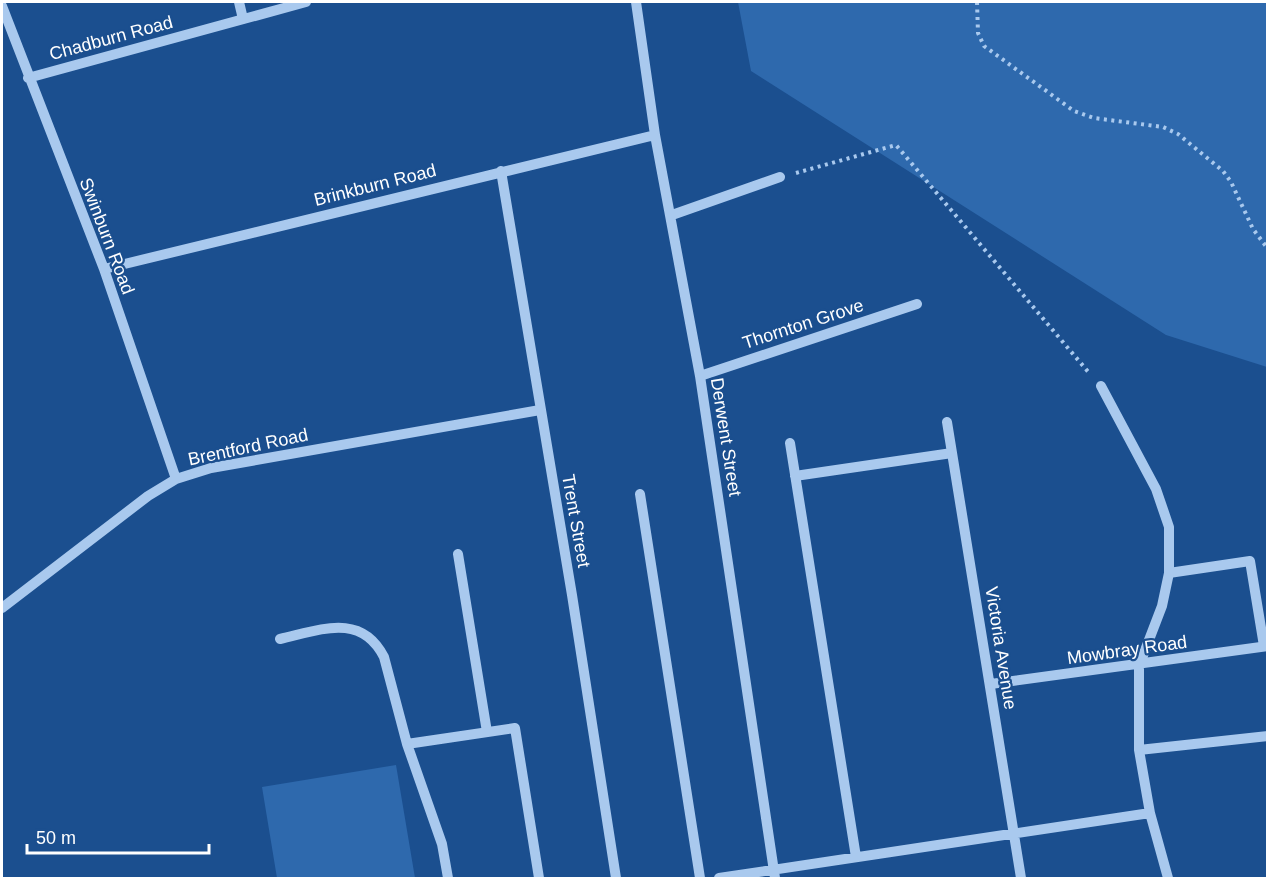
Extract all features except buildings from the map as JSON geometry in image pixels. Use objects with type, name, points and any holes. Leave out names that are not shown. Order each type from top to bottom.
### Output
[{"type":"street","points":[[239,2],[243,19]]},
{"type":"street","name":"Chadburn Road","points":[[28,78],[306,2]]},
{"type":"street","name":"Derwent Street","points":[[636,2],[655,135],[672,215],[700,375],[774,874]]},
{"type":"street","name":"Swinburn Road","points":[[2,6],[104,269],[176,479]]},
{"type":"street","name":"Brinkburn Road","points":[[104,269],[655,135]]},
{"type":"street","name":"Trent Street","points":[[501,171],[572,595],[616,879]]},
{"type":"street","points":[[672,215],[780,177]]},
{"type":"street","name":"Thornton Grove","points":[[700,375],[917,303]]},
{"type":"street","points":[[1101,386],[1156,489],[1169,527],[1169,573],[1162,606],[1139,666],[1139,750],[1150,813],[1168,879]]},
{"type":"street","name":"Brentford Road","points":[[2,608],[148,496],[176,479],[211,468],[540,410]]},
{"type":"street","name":"Victoria Avenue","points":[[947,423],[1021,879]]},
{"type":"street","points":[[790,443],[856,857]]},
{"type":"street","points":[[795,476],[952,453]]},
{"type":"street","points":[[640,494],[700,879]]},
{"type":"street","points":[[458,554],[487,732]]},
{"type":"street","points":[[1169,573],[1250,561],[1266,646]]},
{"type":"street","points":[[280,639],[335,627],[349,628],[370,638],[384,657],[407,744],[442,844],[448,879]]},
{"type":"street","name":"Mowbray Road","points":[[991,684],[1139,666],[1266,646]]},
{"type":"street","points":[[407,744],[515,728],[539,879]]},
{"type":"street","points":[[1139,750],[1268,736]]},
{"type":"street","points":[[719,879],[774,874],[856,857],[1150,813]]},
{"type":"path","points":[[977,2],[978,33],[984,46],[1074,111],[1094,118],[1163,127],[1178,134],[1223,171],[1232,182],[1253,229],[1268,249]]},
{"type":"path","points":[[780,177],[896,145],[1101,386]]},
{"type":"shaded area","points":[[738,2],[1267,2],[1267,367],[1166,335],[751,71]]},
{"type":"shaded area","points":[[396,765],[415,878],[277,878],[262,787]]}]
